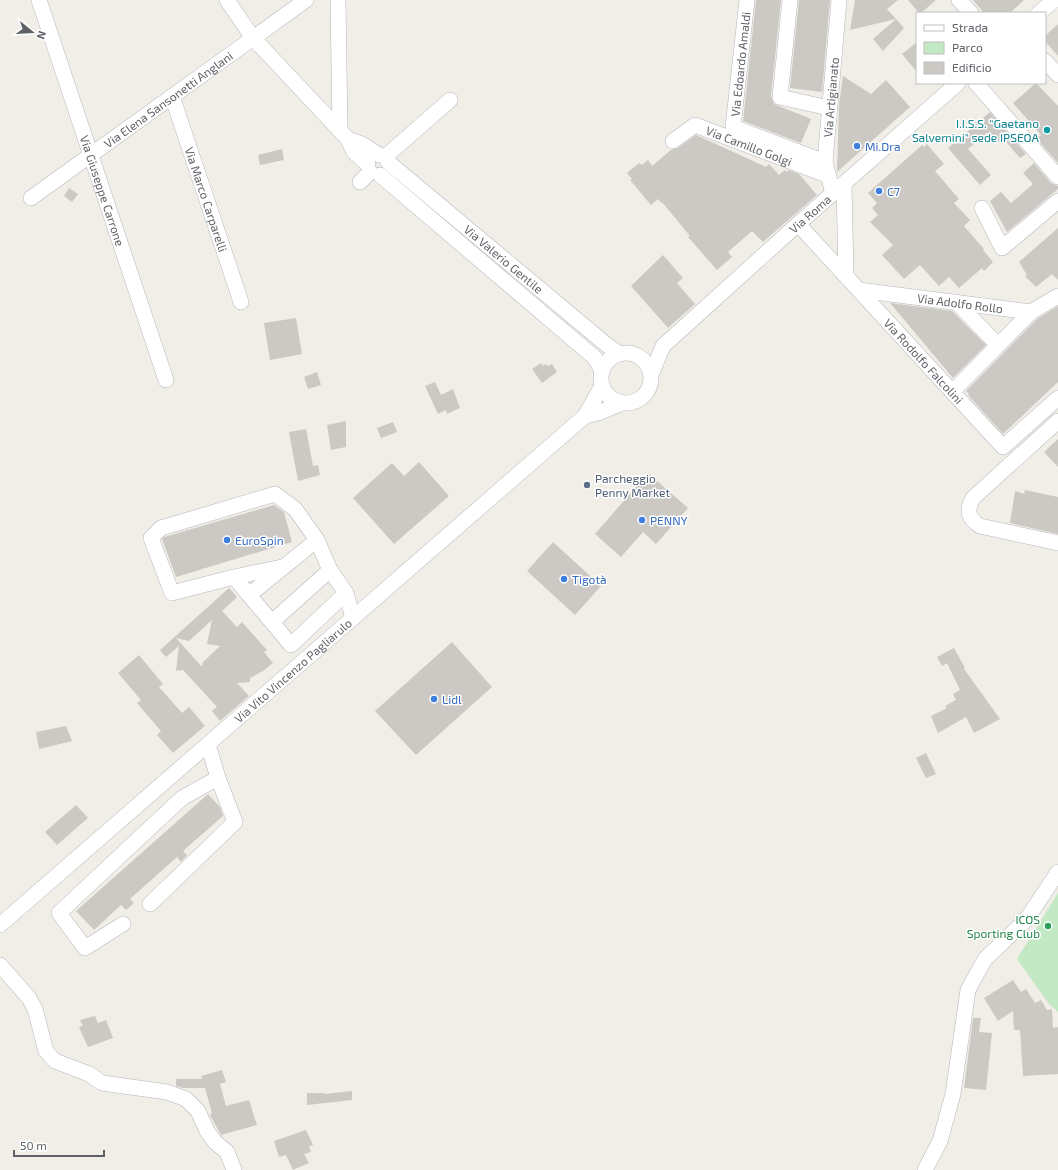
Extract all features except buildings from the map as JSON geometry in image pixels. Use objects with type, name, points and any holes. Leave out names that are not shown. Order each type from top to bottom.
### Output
[{"type":"street","name":"Via Giuseppe Carrone","points":[[39,0],[166,380]]},
{"type":"street","name":"Via Valerio Gentile","points":[[227,0],[253,38],[344,135],[370,174],[595,358],[602,370]]},
{"type":"street","name":"Via Elena Sansonetti Anglani","points":[[31,198],[306,0]]},
{"type":"street","points":[[338,0],[344,135]]},
{"type":"street","name":"Via Edoardo Amaldi","points":[[747,0],[733,127],[825,162]]},
{"type":"street","points":[[790,0],[780,97],[829,108]]},
{"type":"street","name":"Via Artigianato","points":[[838,189],[829,176],[825,162],[839,0]]},
{"type":"street","points":[[959,0],[970,12]]},
{"type":"street","points":[[1040,12],[1054,0]]},
{"type":"street","points":[[1046,62],[1058,76]]},
{"type":"street","name":"Via Roma","points":[[636,356],[663,346],[798,224],[957,84]]},
{"type":"street","points":[[977,84],[1058,177]]},
{"type":"street","name":"Via Marco Carparelli","points":[[172,96],[241,302]]},
{"type":"street","points":[[370,174],[388,169],[384,158],[450,100]]},
{"type":"street","name":"Via Camillo Golgi","points":[[673,141],[695,124],[829,176]]},
{"type":"street","name":"Via Valerio Gentile","points":[[344,135],[384,158],[608,346],[620,354]]},
{"type":"street","points":[[838,189],[846,275]]},
{"type":"street","points":[[982,208],[1002,248],[1058,201]]},
{"type":"street","name":"Via Rodolfo Falcolini","points":[[798,224],[1003,447],[1058,398]]},
{"type":"street","name":"Via Adolfo Rollo","points":[[859,290],[1031,312]]},
{"type":"street","points":[[952,392],[1031,312],[1058,296]]},
{"type":"street","points":[[956,302],[998,345]]},
{"type":"street","name":"Via Roma","points":[[650,375],[663,346]]},
{"type":"street","points":[[628,353],[636,356],[643,360],[650,375],[648,388],[641,398],[634,402],[622,403],[612,399],[602,386],[602,370],[609,360],[620,354],[628,353]]},
{"type":"street","name":"Via Vito Vincenzo Pagliarulo","points":[[0,925],[585,416],[602,386]]},
{"type":"street","name":"Via Vito Vincenzo Pagliarulo","points":[[585,416],[598,413],[622,403]]},
{"type":"street","points":[[1058,421],[973,498],[969,505],[969,514],[973,521],[980,526],[1058,543]]},
{"type":"street","points":[[285,567],[234,577],[172,593],[151,538],[161,528],[275,494],[295,509],[317,540],[330,570],[346,593],[353,618]]},
{"type":"street","points":[[249,595],[317,540]]},
{"type":"street","points":[[272,622],[330,570]]},
{"type":"street","points":[[234,577],[291,645]]},
{"type":"street","points":[[299,665],[290,653],[291,645],[346,593]]},
{"type":"street","points":[[150,904],[235,822],[218,778],[208,744]]},
{"type":"street","points":[[123,924],[85,948],[59,913],[182,798],[218,778]]},
{"type":"street","points":[[925,1170],[940,1141],[953,1094],[968,990],[985,959],[1026,920],[1058,872]]},
{"type":"street","points":[[0,964],[29,998],[46,1051],[55,1061],[89,1074],[102,1083],[167,1092],[186,1099],[198,1111],[207,1131],[215,1142],[227,1152],[234,1170]]},
{"type":"green space","name":"ICOS Sporting Club","points":[[1058,893],[1058,1012],[1049,1004],[1017,959]]},
{"type":"place","name":"I.I.S.S. \"Gaetano Salvemini\" sede IPSEOA","points":[[1047,130]]},
{"type":"place","name":"Mi.Dra","points":[[857,146]]},
{"type":"place","name":"C7","points":[[879,191]]},
{"type":"place","name":"Parcheggio Penny Market","points":[[587,485]]},
{"type":"place","name":"PENNY","points":[[642,520]]},
{"type":"place","name":"EuroSpin","points":[[227,540]]},
{"type":"place","name":"Tigotà","points":[[564,579]]},
{"type":"place","name":"Lidl","points":[[434,699]]},
{"type":"place","name":"ICOS Sporting Club","points":[[1048,926]]}]
